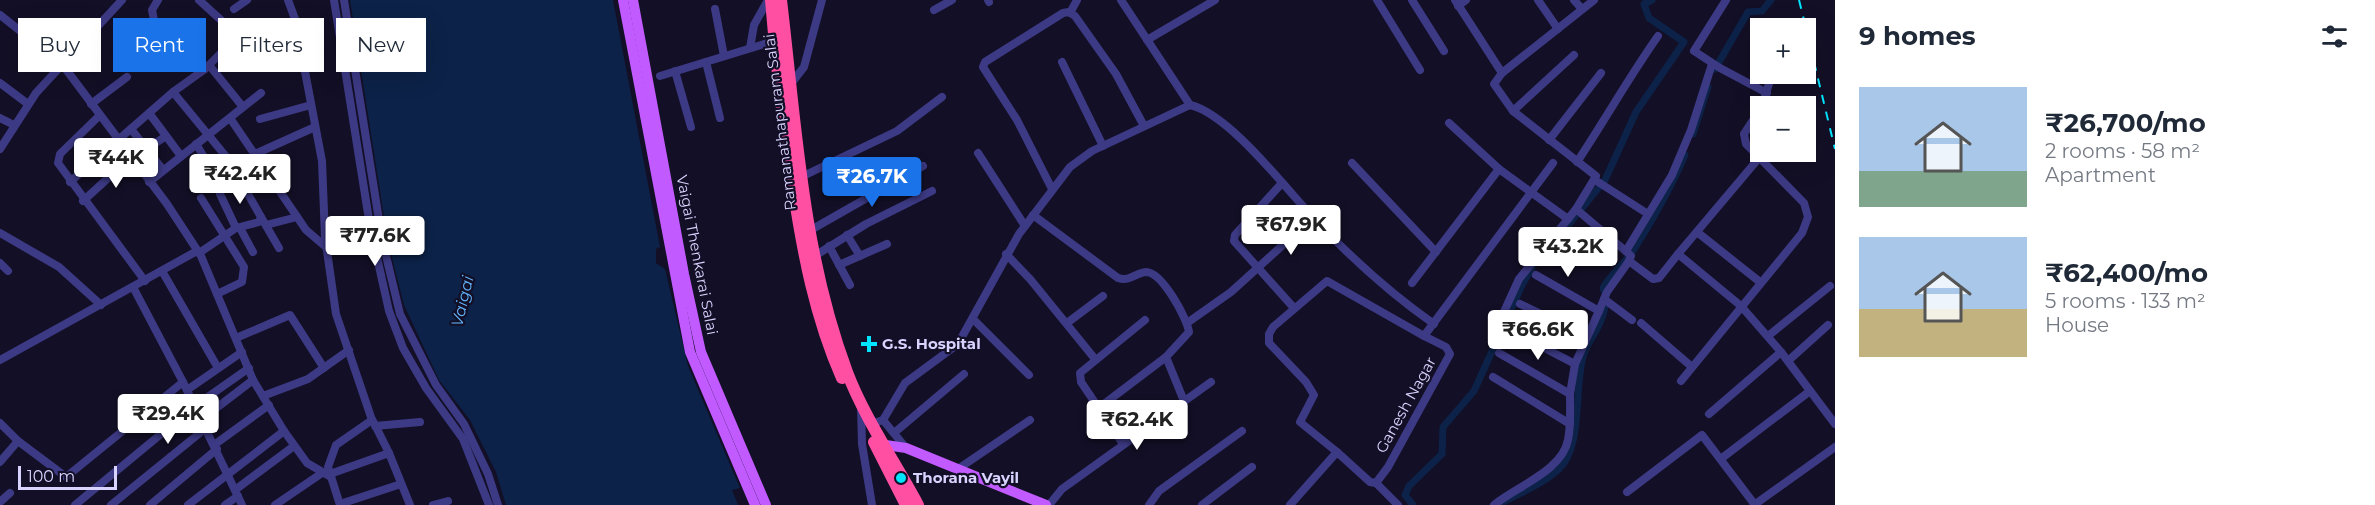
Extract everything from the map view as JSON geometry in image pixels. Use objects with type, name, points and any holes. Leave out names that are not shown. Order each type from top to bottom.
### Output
[{"type":"highway","name":"Ramanathapuram Salai","points":[[770,0],[778,90],[805,267],[827,343],[880,444],[918,505]]},
{"type":"highway","name":"Ramanathapuram Salai","points":[[781,0],[799,178],[813,258],[861,410],[878,422],[880,444],[906,505]]},
{"type":"main road","name":"Vaigai Thenkarai Salai","points":[[623,0],[690,352],[755,505]]},
{"type":"main road","name":"Vaigai Thenkarai Salai","points":[[633,0],[684,274],[701,352],[766,505]]},
{"type":"main road","points":[[880,444],[906,448],[1048,505]]},
{"type":"street","points":[[101,22],[122,0]]},
{"type":"street","points":[[158,0],[152,10],[154,20],[207,67],[243,107]]},
{"type":"street","points":[[70,182],[173,92],[207,67],[237,37],[199,0]]},
{"type":"street","points":[[234,9],[247,0]]},
{"type":"street","points":[[288,0],[322,161],[326,247],[336,314],[374,423],[410,505]]},
{"type":"street","points":[[334,0],[370,226],[389,311],[403,348],[426,388],[463,439],[489,505]]},
{"type":"street","points":[[344,0],[382,239],[400,314],[430,375],[464,424],[488,474],[498,505]]},
{"type":"street","points":[[750,48],[754,25],[770,0]]},
{"type":"street","points":[[778,90],[790,85],[804,67],[822,0]]},
{"type":"street","points":[[934,10],[952,0]]},
{"type":"street","points":[[1070,13],[1077,0]]},
{"type":"street","points":[[1122,0],[1190,105]]},
{"type":"street","points":[[1147,39],[1215,0]]},
{"type":"street","points":[[1377,0],[1420,70]]},
{"type":"street","points":[[1412,0],[1444,51]]},
{"type":"street","points":[[1538,0],[1558,29]]},
{"type":"street","points":[[1574,0],[1582,9]]},
{"type":"street","points":[[1594,0],[1502,73],[1495,80],[1494,87],[1514,111],[1593,174],[1601,183],[1648,214]]},
{"type":"street","points":[[1726,0],[1694,51],[1767,93]]},
{"type":"street","points":[[1459,2],[1502,73]]},
{"type":"street","points":[[715,9],[724,56]]},
{"type":"street","points":[[1052,189],[1017,120],[982,65],[1063,13],[1070,13]]},
{"type":"street","points":[[1070,13],[1116,74],[1144,126]]},
{"type":"street","points":[[0,15],[18,29]]},
{"type":"street","points":[[1577,162],[1615,105],[1624,83],[1658,36]]},
{"type":"street","points":[[660,76],[774,41]]},
{"type":"street","points":[[1514,111],[1574,55]]},
{"type":"street","points":[[706,62],[720,118]]},
{"type":"street","points":[[1062,62],[1103,146]]},
{"type":"street","points":[[1494,505],[1558,463],[1568,442],[1570,394],[1575,363],[1605,296],[1648,214],[1672,175],[1715,65]]},
{"type":"street","points":[[675,71],[691,127]]},
{"type":"street","points":[[0,149],[28,104],[55,72]]},
{"type":"street","points":[[68,72],[198,252],[253,380],[284,431],[307,463],[328,475]]},
{"type":"street","points":[[1549,140],[1601,73]]},
{"type":"street","points":[[91,104],[127,76]]},
{"type":"street","points":[[0,83],[28,104]]},
{"type":"street","points":[[1766,96],[1769,84]]},
{"type":"street","points":[[173,92],[228,159],[279,248]]},
{"type":"street","points":[[149,182],[261,93]]},
{"type":"street","points":[[799,178],[897,131],[942,97]]},
{"type":"street","points":[[260,119],[311,105]]},
{"type":"street","points":[[906,448],[894,433],[878,422],[904,383],[958,344],[974,320],[1006,254],[1025,225],[1070,167],[1103,146],[1190,105],[1204,108],[1240,139],[1323,228],[1398,299],[1434,324]]},
{"type":"street","points":[[149,113],[181,156]]},
{"type":"street","points":[[99,116],[58,159],[83,201],[145,281]]},
{"type":"street","points":[[0,117],[14,126]]},
{"type":"street","points":[[230,118],[306,230],[326,247]]},
{"type":"street","points":[[1449,123],[1499,169],[1568,219]]},
{"type":"street","points":[[1750,124],[1744,134],[1746,144],[1750,148]]},
{"type":"street","points":[[255,154],[315,127]]},
{"type":"street","points":[[131,129],[164,170]]},
{"type":"street","points":[[147,149],[166,136]]},
{"type":"street","points":[[196,144],[219,181]]},
{"type":"street","points":[[978,153],[1025,225]]},
{"type":"street","points":[[83,201],[130,158]]},
{"type":"street","points":[[1580,211],[1628,256],[1657,279],[1756,162]]},
{"type":"street","points":[[1681,381],[1802,233],[1808,217],[1804,203],[1763,162]]},
{"type":"street","points":[[1352,163],[1436,252]]},
{"type":"street","name":"Ganesh Nagar","points":[[1376,483],[1450,354],[1446,347],[1424,336],[1553,163]]},
{"type":"street","points":[[809,231],[923,166]]},
{"type":"street","points":[[1412,283],[1499,169]]},
{"type":"street","points":[[1282,183],[1235,235],[1235,242],[1294,308]]},
{"type":"street","points":[[1492,338],[1519,279],[1568,219],[1580,211],[1601,183]]},
{"type":"street","points":[[813,258],[847,235],[932,191]]},
{"type":"street","points":[[220,194],[253,252]]},
{"type":"street","points":[[201,198],[244,267],[242,282],[217,294]]},
{"type":"street","points":[[1033,215],[1118,278],[1127,279],[1142,273],[1154,274],[1161,280],[1187,323],[1188,332],[1184,340],[1166,357],[1100,407]]},
{"type":"street","points":[[0,360],[238,228],[264,221],[297,217]]},
{"type":"street","points":[[1187,323],[1259,268],[1305,225]]},
{"type":"street","points":[[1697,232],[1760,282]]},
{"type":"street","points":[[0,233],[59,267],[101,305]]},
{"type":"street","points":[[847,235],[860,256]]},
{"type":"street","points":[[839,265],[887,244]]},
{"type":"street","points":[[829,246],[850,285]]},
{"type":"street","points":[[1006,254],[1067,323],[1095,359]]},
{"type":"street","points":[[1678,254],[1741,306],[1781,352],[1835,424]]},
{"type":"street","points":[[0,263],[8,271]]},
{"type":"street","points":[[162,271],[219,368]]},
{"type":"street","points":[[1536,275],[1599,311]]},
{"type":"street","points":[[1398,505],[1376,483],[1370,482],[1300,422],[1314,398],[1312,389],[1269,343],[1269,334],[1273,327],[1327,281],[1424,336]]},
{"type":"street","points":[[1768,336],[1830,286]]},
{"type":"street","points":[[133,287],[202,419],[242,505]]},
{"type":"street","points":[[1067,323],[1103,296]]},
{"type":"street","points":[[1605,296],[1632,320]]},
{"type":"street","points":[[1520,304],[1587,336]]},
{"type":"street","points":[[236,338],[290,315],[324,368]]},
{"type":"street","points":[[974,320],[1029,375]]},
{"type":"street","points":[[1123,444],[1079,378],[1083,368],[1145,320]]},
{"type":"street","points":[[1641,323],[1692,366]]},
{"type":"street","points":[[1788,361],[1828,325]]},
{"type":"street","points":[[1510,330],[1575,363]]},
{"type":"street","points":[[263,396],[308,379],[349,350]]},
{"type":"street","points":[[0,423],[18,441],[66,477],[185,386],[219,368],[242,352]]},
{"type":"street","points":[[1709,414],[1781,352]]},
{"type":"street","points":[[1499,353],[1570,394]]},
{"type":"street","points":[[1166,357],[1184,401]]},
{"type":"street","points":[[75,505],[195,406],[249,368]]},
{"type":"street","points":[[894,433],[964,374]]},
{"type":"street","points":[[1493,377],[1570,424]]},
{"type":"street","points":[[202,419],[253,380]]},
{"type":"street","points":[[1048,505],[1062,489],[1211,382]]},
{"type":"street","points":[[1722,458],[1810,391]]},
{"type":"street","points":[[150,505],[215,447],[268,405]]},
{"type":"street","points":[[861,410],[866,480],[872,505]]},
{"type":"street","points":[[958,469],[1030,420]]},
{"type":"street","points":[[401,484],[340,504],[328,475],[328,467],[336,445],[374,423],[420,422]]},
{"type":"street","points":[[111,505],[206,428]]},
{"type":"street","points":[[188,505],[284,431]]},
{"type":"street","points":[[1149,505],[1159,491],[1242,431]]},
{"type":"street","points":[[1627,492],[1698,436],[1706,437],[1755,505],[1835,447]]},
{"type":"street","points":[[0,462],[18,441]]},
{"type":"street","points":[[225,505],[236,493],[294,446]]},
{"type":"street","points":[[1290,505],[1337,452]]},
{"type":"street","points":[[275,505],[328,475],[389,453]]},
{"type":"street","points":[[1202,505],[1252,467]]},
{"type":"street","points":[[0,502],[10,493]]},
{"type":"street","points":[[433,505],[448,501]]},
{"type":"water","name":"Vaigai","points":[[350,0],[613,0],[660,247],[656,249],[656,263],[665,269],[688,366],[740,488],[732,490],[738,505],[506,505],[496,472],[470,420],[439,380],[404,305],[388,242],[361,72],[426,72],[426,18],[353,18]]},
{"type":"waterway","points":[[1551,246],[1605,180],[1636,112],[1684,42],[1649,18],[1644,4],[1652,0]]},
{"type":"waterway","points":[[1715,69],[1748,12],[1762,11],[1771,0]]},
{"type":"waterway","points":[[1693,134],[1708,87]]},
{"type":"waterway","points":[[1606,296],[1603,288],[1640,240],[1685,155]]},
{"type":"waterway","points":[[1413,505],[1405,495],[1409,486],[1442,454],[1443,427],[1474,391],[1532,268]]},
{"type":"waterway","points":[[1503,502],[1546,479],[1567,459],[1575,432],[1583,357],[1601,320],[1605,306]]},
{"type":"railway","points":[[1799,0],[1804,18]]},
{"type":"railway","points":[[1816,70],[1835,149]]},
{"type":"place","name":"G.S. Hospital","points":[[869,344]]},
{"type":"place","name":"Thorana Vayil","points":[[901,478]]}]
